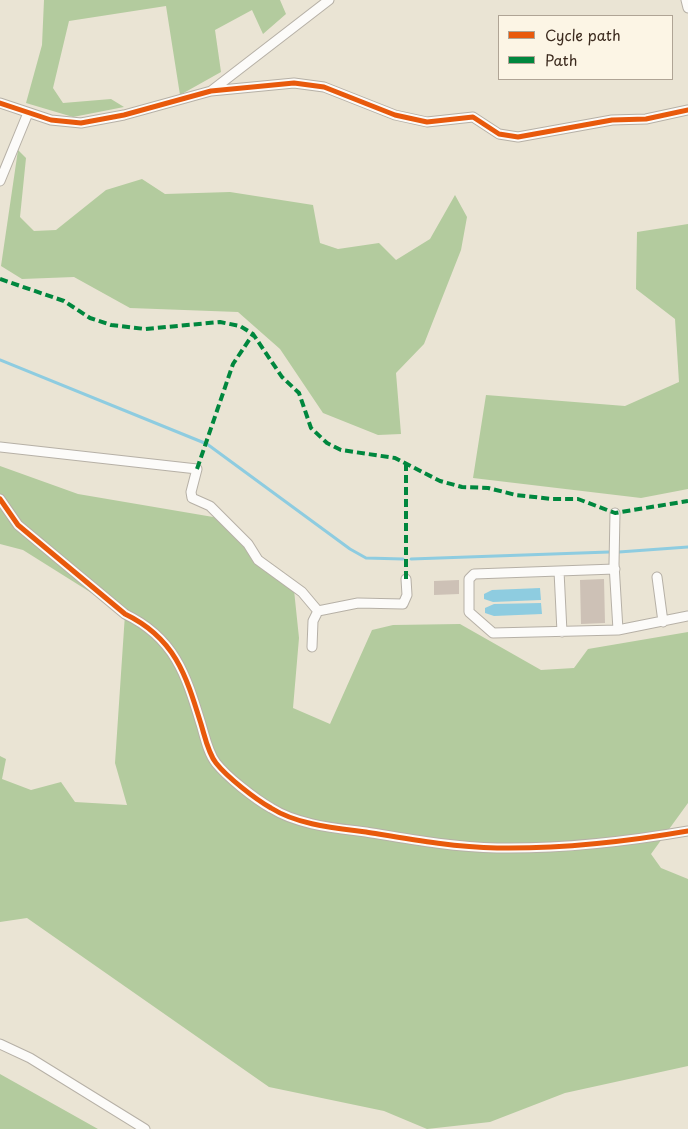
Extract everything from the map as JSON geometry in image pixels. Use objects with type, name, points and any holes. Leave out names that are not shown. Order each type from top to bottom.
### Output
[{"type":"street","points":[[211,91],[330,0]]},
{"type":"street","points":[[686,0],[688,8]]},
{"type":"street","points":[[0,103],[51,120],[82,123],[124,115],[211,91],[294,83],[324,87],[396,116],[427,122],[473,117],[498,134],[518,137],[612,120],[646,119],[688,110]]},
{"type":"street","points":[[0,182],[28,113]]},
{"type":"street","points":[[0,447],[197,469],[191,492],[192,498],[210,506],[248,544],[258,560],[302,592],[318,611]]},
{"type":"street","points":[[0,499],[18,525],[32,538],[125,614],[138,620],[158,637],[176,657],[215,762],[272,809],[301,820],[330,827],[428,842],[496,848],[590,845],[688,831]]},
{"type":"street","points":[[615,513],[614,569],[618,630]]},
{"type":"street","points":[[614,569],[474,574],[470,579],[469,612],[493,633],[618,630],[688,616]]},
{"type":"street","points":[[559,571],[562,632]]},
{"type":"street","points":[[657,577],[663,622]]},
{"type":"street","points":[[318,611],[358,602],[403,604],[407,595],[406,579]]},
{"type":"street","points":[[312,647],[313,621],[318,611]]},
{"type":"street","points":[[0,1044],[30,1058],[144,1129]]},
{"type":"green space","points":[[44,0],[280,0],[286,14],[263,34],[252,10],[215,30],[221,72],[180,95],[166,6],[69,21],[53,88],[63,103],[111,99],[124,107],[73,117],[26,103],[42,45]]},
{"type":"green space","points":[[18,150],[26,158],[20,217],[34,231],[56,230],[106,190],[142,179],[165,194],[230,192],[313,205],[320,243],[338,249],[379,243],[396,260],[430,239],[455,195],[467,217],[461,250],[424,344],[396,373],[401,434],[378,435],[323,413],[280,349],[238,312],[130,308],[74,277],[22,279],[1,266]]},
{"type":"green space","points":[[688,224],[688,489],[641,498],[473,478],[486,395],[625,406],[679,382],[675,319],[636,289],[637,232]]},
{"type":"green space","points":[[0,466],[78,494],[219,518],[261,566],[294,590],[299,638],[293,708],[330,724],[372,630],[393,625],[460,624],[541,670],[574,668],[588,649],[688,632],[688,803],[651,854],[661,868],[688,879],[688,1066],[565,1093],[490,1122],[427,1129],[384,1111],[269,1087],[27,918],[0,922],[0,756],[6,759],[2,779],[31,790],[61,782],[75,802],[127,805],[115,763],[125,614],[23,550],[0,544]]},
{"type":"green space","points":[[0,1074],[98,1129],[0,1129]]},
{"type":"water","points":[[540,588],[541,600],[493,602],[484,599],[484,594],[492,590]]},
{"type":"water","points":[[541,603],[542,614],[494,616],[485,613],[485,608],[494,604]]},
{"type":"building","points":[[604,579],[605,623],[581,624],[580,580]]},
{"type":"building","points":[[459,580],[459,594],[434,595],[434,581]]},
{"type":"waterway","points":[[0,360],[207,444],[350,549],[366,558],[403,559]]},
{"type":"waterway","points":[[619,552],[688,547]]},
{"type":"waterway","points":[[411,559],[609,552]]},
{"type":"marked path","points":[[0,279],[64,301],[90,318],[111,325],[145,329],[220,322],[240,326],[253,334],[282,377],[299,393],[311,428],[327,443],[341,450],[395,458],[440,481],[462,487],[488,488],[516,495],[552,499],[578,499],[615,513],[688,501]]},
{"type":"marked path","points":[[197,469],[233,364],[253,334]]},
{"type":"marked path","points":[[406,463],[406,579]]},
{"type":"cycle path","points":[[0,103],[51,120],[81,123],[124,115],[211,91],[294,83],[324,87],[395,115],[427,122],[473,117],[499,134],[518,137],[612,120],[646,119],[688,110]]},
{"type":"cycle path","points":[[0,499],[18,525],[125,614],[156,634],[167,646],[184,674],[213,759],[227,775],[242,787],[264,804],[282,814],[305,822],[329,827],[431,842],[497,848],[569,846],[688,831]]}]
